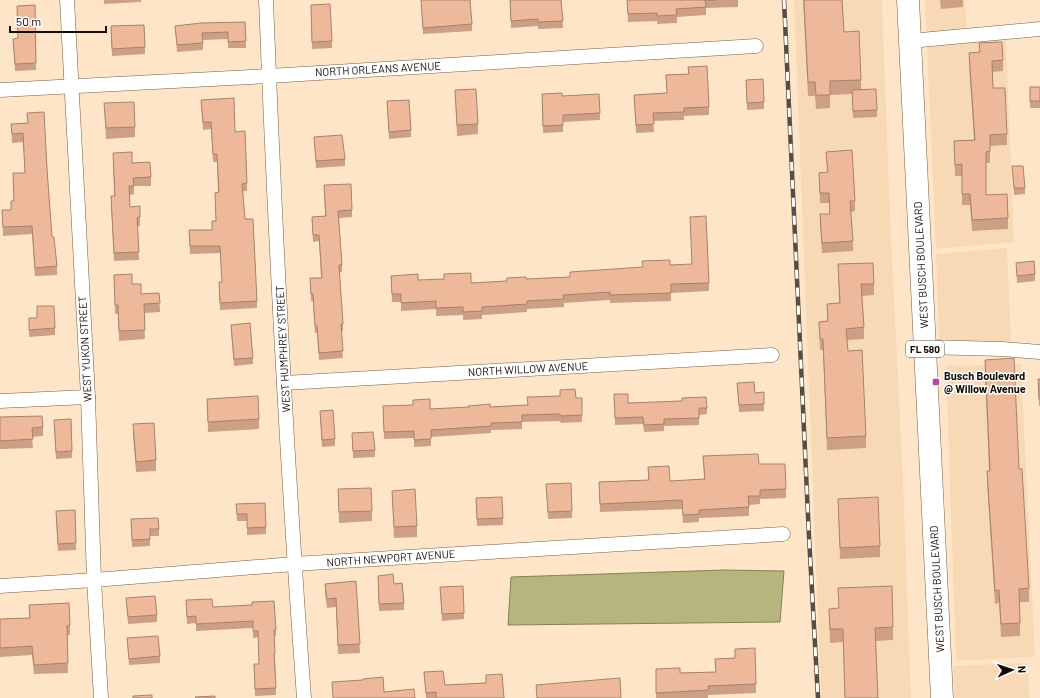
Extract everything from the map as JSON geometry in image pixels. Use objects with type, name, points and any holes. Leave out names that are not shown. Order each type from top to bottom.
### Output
[{"type":"main road","name":"WEST BUSCH BOULEVARD","points":[[908,0],[942,698]]},
{"type":"street","name":"WEST YUKON STREET","points":[[67,0],[88,397],[94,580],[101,698]]},
{"type":"street","name":"WEST HUMPHREY STREET","points":[[266,0],[284,383],[294,564],[304,698]]},
{"type":"street","points":[[910,41],[1040,29]]},
{"type":"street","name":"NORTH ORLEANS AVENUE","points":[[0,90],[269,76],[756,46]]},
{"type":"street","points":[[925,348],[1002,348],[1040,352]]},
{"type":"street","name":"NORTH WILLOW AVENUE","points":[[284,383],[772,355]]},
{"type":"street","points":[[0,401],[88,397]]},
{"type":"street","name":"NORTH NEWPORT AVENUE","points":[[0,586],[294,564],[783,534]]},
{"type":"shaded area","points":[[794,0],[882,0],[911,698],[821,698]]},
{"type":"shaded area","points":[[925,0],[965,0],[968,43],[1006,38],[1014,242],[936,249]]},
{"type":"shaded area","points":[[1007,248],[1011,343],[939,341],[936,254]]},
{"type":"shaded area","points":[[1021,364],[1035,657],[956,661],[946,366]]},
{"type":"shaded area","points":[[724,570],[784,571],[780,622],[508,625],[511,577]]},
{"type":"shaded area","points":[[1027,663],[1030,698],[955,698],[953,666]]},
{"type":"building","points":[[421,0],[470,0],[472,24],[423,28]]},
{"type":"building","points":[[510,0],[561,0],[563,21],[538,22],[538,19],[511,21]]},
{"type":"building","points":[[627,0],[705,0],[706,7],[676,9],[677,15],[657,16],[657,13],[628,14]]},
{"type":"building","points":[[804,0],[842,0],[844,32],[859,31],[861,80],[830,81],[830,95],[816,95],[815,82],[808,82]]},
{"type":"building","points":[[330,4],[332,41],[312,42],[311,5]]},
{"type":"building","points":[[35,5],[36,63],[15,64],[13,39],[18,38],[17,6]]},
{"type":"building","points":[[245,22],[246,41],[228,42],[228,32],[202,33],[203,43],[177,45],[175,26],[201,23]]},
{"type":"building","points":[[144,25],[145,47],[112,49],[111,26]]},
{"type":"building","points":[[1002,42],[1003,60],[992,61],[993,88],[1005,88],[1007,134],[990,135],[990,151],[986,152],[986,195],[1007,194],[1008,218],[972,220],[970,194],[962,194],[962,164],[955,165],[954,141],[975,140],[969,53],[980,52],[979,43]]},
{"type":"building","points":[[707,66],[709,107],[684,108],[684,112],[653,113],[654,124],[636,125],[634,95],[667,93],[666,75],[689,74],[688,67]]},
{"type":"building","points":[[763,79],[764,102],[747,103],[746,80]]},
{"type":"building","points":[[1030,87],[1040,87],[1040,101],[1030,101]]},
{"type":"building","points":[[476,89],[478,124],[457,125],[455,90]]},
{"type":"building","points":[[876,89],[877,110],[853,111],[852,90]]},
{"type":"building","points":[[562,93],[562,96],[599,94],[600,113],[563,115],[563,125],[543,126],[542,94]]},
{"type":"building","points":[[234,98],[235,132],[245,131],[247,183],[242,184],[245,219],[253,219],[257,301],[220,303],[219,282],[222,282],[220,246],[190,246],[189,230],[212,230],[212,221],[216,221],[215,193],[219,192],[217,154],[213,154],[211,122],[203,122],[201,100]]},
{"type":"building","points":[[409,100],[411,130],[389,132],[387,101]]},
{"type":"building","points":[[134,102],[135,127],[106,128],[104,103]]},
{"type":"building","points":[[44,112],[52,237],[54,237],[57,266],[35,268],[32,226],[3,227],[2,210],[11,210],[11,201],[14,201],[13,173],[25,173],[23,133],[12,134],[11,124],[28,123],[27,113]]},
{"type":"building","points":[[342,135],[345,159],[316,161],[314,137]]},
{"type":"building","points":[[852,150],[855,201],[850,201],[853,241],[822,243],[820,214],[830,214],[829,193],[820,193],[819,173],[828,172],[826,152]]},
{"type":"building","points":[[132,152],[132,163],[150,162],[151,177],[133,178],[134,186],[129,186],[130,207],[140,206],[140,217],[137,218],[139,252],[114,253],[111,196],[115,196],[113,153]]},
{"type":"building","points":[[1012,166],[1023,166],[1025,188],[1014,188]]},
{"type":"building","points":[[351,184],[352,210],[338,211],[342,265],[339,265],[343,324],[341,324],[343,351],[319,353],[317,326],[315,326],[313,294],[311,294],[310,278],[322,278],[319,235],[313,235],[312,217],[326,216],[324,185]]},
{"type":"building","points":[[706,216],[709,283],[671,284],[671,293],[610,295],[610,292],[563,295],[564,299],[527,301],[527,304],[482,307],[482,311],[463,312],[463,307],[436,308],[436,301],[401,303],[401,294],[392,294],[391,276],[418,274],[418,280],[444,279],[444,274],[471,273],[471,283],[507,281],[507,278],[526,277],[526,279],[570,277],[570,272],[643,267],[642,261],[670,260],[670,265],[692,264],[690,217]]},
{"type":"building","points":[[1034,261],[1035,274],[1017,276],[1016,263]]},
{"type":"building","points":[[873,263],[874,284],[861,284],[864,327],[846,329],[848,351],[862,350],[866,436],[827,438],[823,339],[820,339],[819,322],[828,321],[827,304],[840,303],[838,264]]},
{"type":"building","points":[[132,274],[132,284],[141,284],[141,294],[159,293],[160,303],[144,304],[145,330],[119,331],[118,305],[115,305],[114,275]]},
{"type":"building","points":[[37,306],[54,306],[55,328],[29,330],[29,318],[37,318]]},
{"type":"building","points":[[250,323],[253,358],[234,359],[231,325]]},
{"type":"building","points":[[1014,358],[1019,469],[1022,469],[1029,588],[1019,589],[1020,623],[1001,624],[999,590],[995,591],[987,471],[990,471],[985,360]]},
{"type":"building","points":[[1038,379],[1040,379],[1040,399],[1039,399]]},
{"type":"building","points":[[754,382],[755,393],[764,392],[764,404],[739,405],[737,383]]},
{"type":"building","points":[[575,389],[576,398],[582,398],[582,415],[522,415],[522,422],[491,423],[491,426],[431,430],[431,439],[414,440],[414,431],[384,432],[383,406],[413,405],[413,400],[430,399],[430,409],[469,407],[468,406],[490,404],[490,407],[528,405],[527,397],[560,396],[560,390]]},
{"type":"building","points":[[614,394],[628,394],[628,403],[682,401],[682,398],[706,397],[707,408],[699,408],[699,418],[664,419],[664,424],[644,425],[643,417],[615,418]]},
{"type":"building","points":[[258,396],[259,419],[208,422],[207,399]]},
{"type":"building","points":[[333,410],[335,439],[322,440],[320,411]]},
{"type":"building","points":[[42,416],[43,427],[32,428],[33,439],[0,441],[0,417]]},
{"type":"building","points":[[71,419],[72,451],[56,452],[54,420]]},
{"type":"building","points":[[154,423],[156,460],[136,462],[133,424]]},
{"type":"building","points":[[373,432],[375,450],[353,451],[352,433]]},
{"type":"building","points":[[758,454],[759,464],[785,464],[786,489],[760,490],[760,496],[748,496],[749,507],[699,510],[699,514],[683,515],[682,500],[600,504],[599,482],[649,480],[648,467],[669,466],[670,481],[705,479],[703,456]]},
{"type":"building","points":[[571,483],[572,511],[548,512],[546,484]]},
{"type":"building","points":[[371,488],[372,511],[339,512],[338,489]]},
{"type":"building","points":[[415,489],[417,526],[394,527],[392,491]]},
{"type":"building","points":[[502,497],[503,518],[477,519],[476,498]]},
{"type":"building","points":[[878,497],[880,546],[840,548],[838,499]]},
{"type":"building","points":[[265,503],[266,527],[247,528],[247,514],[237,514],[236,504]]},
{"type":"building","points":[[75,510],[76,543],[58,544],[56,511]]},
{"type":"building","points":[[158,518],[159,529],[150,529],[150,539],[132,540],[131,519]]},
{"type":"building","points":[[393,574],[394,584],[402,583],[404,603],[379,604],[378,576]]},
{"type":"building","points":[[356,581],[360,644],[338,645],[336,598],[327,599],[325,584]]},
{"type":"building","points":[[463,586],[464,613],[442,614],[440,587]]},
{"type":"building","points":[[892,586],[893,627],[875,628],[878,698],[845,698],[843,629],[830,629],[829,609],[839,608],[838,588]]},
{"type":"building","points":[[155,596],[157,615],[128,617],[126,598]]},
{"type":"building","points":[[212,599],[213,607],[252,605],[252,602],[274,601],[276,630],[274,630],[274,653],[276,688],[255,689],[254,664],[259,664],[258,631],[253,631],[253,621],[196,624],[196,616],[187,617],[186,600]]},
{"type":"building","points":[[69,603],[70,625],[67,626],[68,663],[34,665],[32,646],[0,648],[0,619],[30,618],[29,605]]},
{"type":"building","points":[[158,636],[160,656],[129,659],[127,638]]},
{"type":"building","points":[[755,648],[756,684],[708,686],[708,690],[656,693],[656,669],[680,668],[680,673],[716,672],[715,659],[735,658],[735,649]]},
{"type":"building","points":[[443,671],[445,685],[486,683],[486,675],[502,674],[504,698],[436,698],[436,692],[426,693],[424,672]]},
{"type":"building","points":[[383,677],[384,692],[414,689],[415,698],[333,698],[332,682]]},
{"type":"building","points":[[620,678],[621,698],[537,698],[536,685]]},
{"type":"building","points":[[152,695],[152,698],[133,698],[133,696]]},
{"type":"building","points":[[215,696],[215,698],[195,697]]},
{"type":"railway","points":[[784,0],[818,698]]},
{"type":"place","name":"Busch Boulevard @ Willow Avenue","points":[[936,382]]}]
